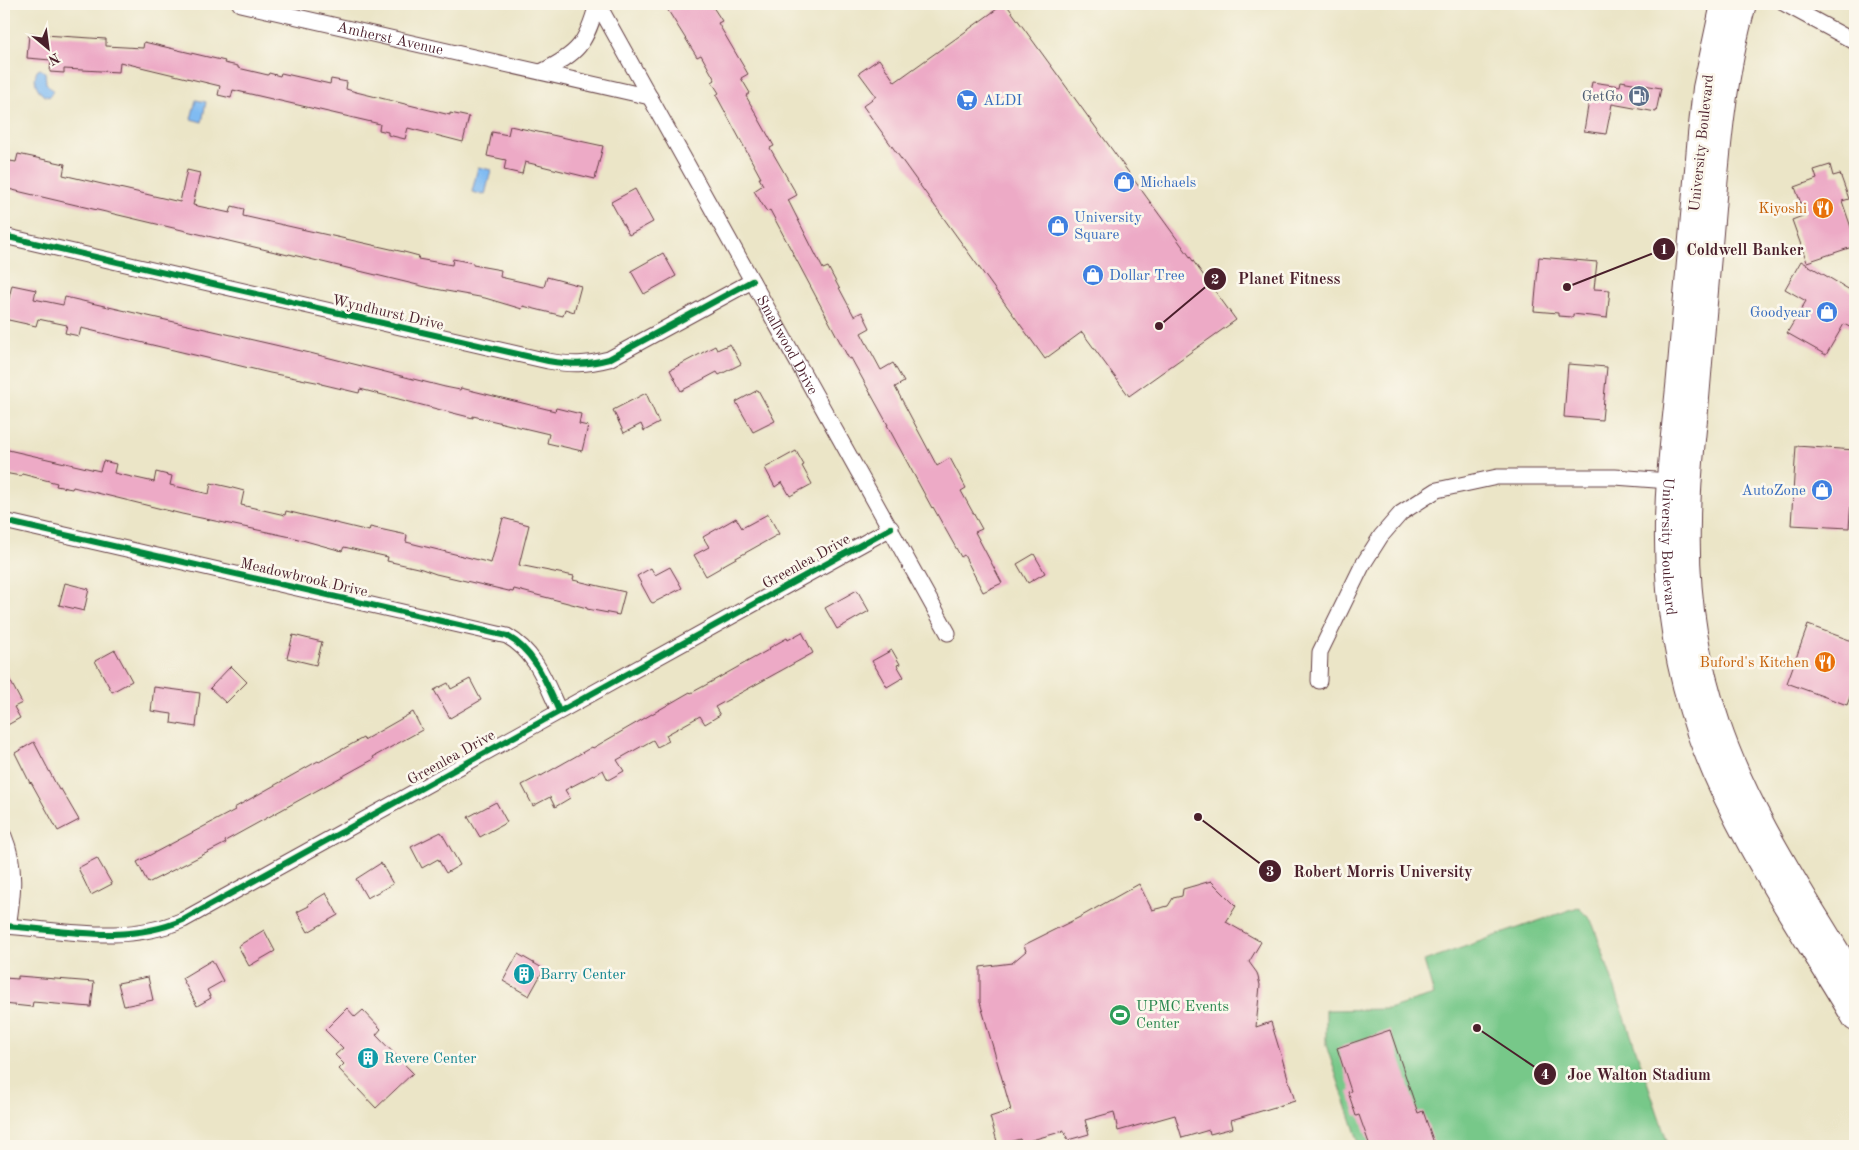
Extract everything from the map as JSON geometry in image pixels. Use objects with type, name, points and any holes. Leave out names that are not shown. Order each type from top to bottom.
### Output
[{"type":"main road","name":"University Boulevard","points":[[1723,4],[1705,88],[1669,481],[1666,542],[1674,622],[1680,661],[1699,732],[1718,778],[1746,836],[1855,1019]]},
{"type":"main road","name":"University Boulevard","points":[[1744,4],[1733,52],[1720,144],[1690,474],[1688,538],[1692,612],[1707,688],[1731,760],[1762,823],[1855,981]]},
{"type":"street","name":"Amherst Avenue","points":[[240,4],[650,97]]},
{"type":"street","points":[[541,72],[572,54],[580,45],[587,34],[597,4]]},
{"type":"street","name":"Smallwood Drive","points":[[597,4],[948,632]]},
{"type":"street","points":[[1785,4],[1855,42]]},
{"type":"street","name":"Wyndhurst Drive","points":[[4,236],[572,365],[590,364],[609,359],[752,281]]},
{"type":"street","points":[[1318,681],[1320,652],[1362,566],[1381,536],[1401,513],[1437,490],[1497,477],[1615,477],[1669,481]]},
{"type":"street","name":"Meadowbrook Drive","points":[[4,521],[506,636],[524,647],[531,656],[559,711]]},
{"type":"street","name":"Greenlea Drive","points":[[6,926],[94,935],[139,932],[171,924],[195,913],[890,528]]},
{"type":"street","points":[[4,836],[12,857],[14,870],[14,885],[6,926]]},
{"type":"green space","points":[[1578,907],[1591,920],[1595,930],[1669,1146],[1360,1146],[1326,1045],[1326,1010],[1388,1009],[1434,995],[1424,961]]},
{"type":"water","points":[[40,69],[45,72],[46,83],[53,91],[49,97],[43,95],[36,84],[36,74]]},
{"type":"water","points":[[196,100],[206,102],[202,122],[191,119]]},
{"type":"water","points":[[478,167],[491,170],[485,195],[472,192]]},
{"type":"building","points":[[664,4],[711,4],[722,21],[718,23],[748,74],[741,78],[750,93],[746,96],[774,146],[770,148],[797,195],[788,200],[823,269],[828,267],[854,316],[862,312],[870,328],[861,333],[881,370],[893,363],[904,382],[895,387],[937,466],[950,458],[966,488],[961,491],[982,529],[975,532],[1002,583],[983,592],[964,555],[961,557],[932,508],[851,358],[849,359],[770,210],[767,212],[754,191],[763,185],[759,178],[761,178],[716,95],[719,93],[712,82],[715,80],[701,55],[697,57]]},
{"type":"building","name":"University Square","points":[[1006,4],[1236,320],[1129,396],[1082,332],[1045,359],[863,106],[876,96],[859,73],[879,59],[895,82]]},
{"type":"building","points":[[29,34],[106,39],[106,46],[143,48],[144,42],[225,61],[224,63],[238,66],[238,68],[268,75],[269,73],[280,76],[281,73],[330,84],[331,79],[347,82],[346,89],[356,92],[450,115],[450,113],[469,117],[463,142],[408,128],[405,139],[388,135],[388,132],[379,130],[380,124],[233,90],[231,98],[218,95],[220,86],[120,62],[119,72],[64,69],[64,73],[50,72],[51,60],[27,58]]},
{"type":"building","points":[[1621,81],[1661,88],[1656,112],[1612,104],[1606,134],[1584,131],[1592,82],[1620,86]]},
{"type":"building","points":[[510,126],[603,146],[595,179],[525,162],[522,174],[504,170],[506,160],[487,156],[492,132],[508,135]]},
{"type":"building","points":[[18,154],[65,164],[63,175],[180,202],[187,170],[200,173],[193,205],[230,213],[232,206],[244,209],[243,216],[404,252],[419,256],[418,259],[452,265],[453,259],[473,263],[473,265],[501,270],[500,277],[544,287],[547,277],[581,286],[574,312],[565,309],[563,316],[523,306],[522,309],[485,298],[430,288],[4,188],[4,160],[16,162]]},
{"type":"building","name":"Kiyoshi","points":[[1830,165],[1833,176],[1840,174],[1849,199],[1842,201],[1855,239],[1855,246],[1807,262],[1792,220],[1805,215],[1795,187],[1817,179],[1814,170]]},
{"type":"building","points":[[635,189],[653,222],[629,235],[611,202]]},
{"type":"building","points":[[663,253],[676,276],[644,294],[631,271]]},
{"type":"building","points":[[1539,257],[1597,262],[1594,289],[1610,290],[1607,318],[1573,314],[1573,317],[1558,316],[1558,313],[1534,311]]},
{"type":"building","name":"Goodyear","points":[[1801,261],[1855,293],[1855,330],[1844,324],[1826,355],[1787,333],[1806,301],[1785,289]]},
{"type":"building","points":[[12,285],[36,290],[34,299],[63,305],[65,297],[310,353],[445,387],[460,390],[461,388],[555,411],[556,408],[581,414],[579,424],[588,426],[582,451],[547,443],[549,434],[473,416],[473,418],[360,389],[359,393],[81,328],[79,336],[65,333],[67,325],[38,319],[36,326],[4,319]]},
{"type":"building","points":[[730,344],[741,364],[719,375],[717,372],[681,391],[670,370],[715,346],[717,350]]},
{"type":"building","points":[[1568,364],[1607,367],[1602,420],[1564,417]]},
{"type":"building","points":[[758,390],[775,421],[753,432],[736,402]]},
{"type":"building","points":[[646,393],[659,423],[644,431],[641,424],[624,433],[613,410]]},
{"type":"building","name":"AutoZone","points":[[1796,446],[1855,450],[1849,528],[1791,525]]},
{"type":"building","points":[[4,449],[100,471],[103,461],[116,464],[114,473],[154,482],[156,472],[172,476],[170,485],[209,494],[211,483],[229,487],[244,491],[241,505],[285,515],[286,511],[369,531],[370,527],[407,535],[406,542],[491,563],[503,518],[529,525],[519,565],[574,576],[573,580],[625,592],[619,615],[587,609],[514,589],[513,592],[387,561],[388,557],[344,547],[342,551],[291,537],[182,514],[73,487],[72,489],[56,486],[57,483],[22,474],[21,476],[4,473]]},
{"type":"building","points":[[796,451],[812,484],[790,496],[782,482],[775,487],[765,468]]},
{"type":"building","points":[[768,514],[779,534],[706,576],[694,555],[709,547],[703,537],[736,518],[742,528]]},
{"type":"building","points":[[1034,554],[1045,573],[1028,583],[1017,564]]},
{"type":"building","points":[[670,567],[682,588],[653,603],[651,602],[637,576],[651,568],[655,575]]},
{"type":"building","points":[[65,583],[89,589],[84,611],[59,605]]},
{"type":"building","points":[[857,590],[869,611],[837,629],[825,608]]},
{"type":"building","name":"Buford's Kitchen","points":[[1808,625],[1855,642],[1855,683],[1847,705],[1787,683]]},
{"type":"building","points":[[802,632],[813,653],[715,707],[720,715],[705,724],[700,716],[666,735],[669,741],[657,747],[653,740],[617,760],[624,771],[608,780],[603,770],[565,790],[570,798],[555,807],[550,797],[533,806],[522,785],[593,748],[787,638],[788,640]]},
{"type":"building","points":[[293,635],[322,642],[316,665],[287,658]]},
{"type":"building","points":[[115,650],[132,681],[112,692],[95,661]]},
{"type":"building","points":[[892,650],[900,664],[897,665],[904,677],[887,687],[872,661]]},
{"type":"building","points":[[231,666],[247,682],[226,703],[210,688]]},
{"type":"building","points":[[4,669],[22,703],[14,707],[20,718],[4,727]]},
{"type":"building","points":[[470,679],[481,700],[450,718],[434,690],[448,683],[451,689]]},
{"type":"building","points":[[154,687],[200,693],[196,727],[171,723],[172,714],[151,711]]},
{"type":"building","points":[[413,712],[422,730],[373,757],[374,759],[225,841],[226,843],[148,883],[137,862],[235,810],[234,808],[318,761],[363,738],[364,740]]},
{"type":"building","points":[[34,742],[59,790],[61,789],[79,820],[58,831],[15,753]]},
{"type":"building","points":[[496,802],[507,822],[480,837],[468,817]]},
{"type":"building","points":[[441,832],[460,865],[446,873],[438,859],[422,868],[411,847]]},
{"type":"building","points":[[97,858],[112,884],[91,895],[78,868]]},
{"type":"building","points":[[381,863],[393,884],[367,898],[356,879]]},
{"type":"building","name":"UPMC Events Center","points":[[1211,881],[1236,906],[1226,922],[1261,942],[1249,962],[1257,973],[1260,985],[1256,1027],[1271,1022],[1295,1101],[1231,1120],[1233,1128],[1210,1134],[1209,1130],[1182,1138],[1175,1115],[1118,1131],[1114,1112],[1085,1120],[1089,1134],[1068,1140],[1064,1131],[1021,1143],[1020,1139],[998,1145],[990,1117],[1011,1110],[980,1002],[980,967],[1012,963],[1026,951],[1024,945],[1080,917],[1139,884],[1152,910],[1168,906],[1173,898],[1182,896],[1183,889]]},
{"type":"building","points":[[326,893],[338,915],[308,932],[297,912],[309,906],[308,904]]},
{"type":"building","points":[[264,930],[275,951],[249,966],[238,946]]},
{"type":"building","name":"Barry Center","points":[[518,954],[544,969],[529,996],[503,981]]},
{"type":"building","points":[[212,960],[223,981],[207,990],[211,998],[197,1006],[182,978]]},
{"type":"building","points":[[18,976],[94,982],[91,1007],[33,1002],[32,1007],[4,1004],[4,978],[18,979]]},
{"type":"building","points":[[148,977],[153,1000],[124,1006],[118,983]]},
{"type":"building","name":"Revere Center","points":[[347,1008],[355,1017],[363,1010],[381,1029],[376,1035],[413,1073],[376,1108],[339,1069],[344,1064],[335,1055],[343,1048],[325,1030]]},
{"type":"building","points":[[1390,1030],[1418,1113],[1423,1111],[1435,1146],[1370,1146],[1359,1115],[1356,1116],[1348,1092],[1351,1091],[1337,1048]]},
{"type":"cycle path","points":[[4,236],[548,361],[571,364],[609,359],[752,281]]},
{"type":"cycle path","points":[[4,521],[507,636],[533,659],[559,711]]},
{"type":"cycle path","points":[[4,926],[94,934],[117,934],[161,928],[183,920],[891,528]]},
{"type":"place","name":"GetGo","points":[[1639,96]]},
{"type":"place","name":"ALDI","points":[[967,100]]},
{"type":"place","name":"Michaels","points":[[1124,182]]},
{"type":"place","name":"Kiyoshi","points":[[1823,208]]},
{"type":"place","name":"University Square","points":[[1058,226]]},
{"type":"place","name":"Dollar Tree","points":[[1093,275]]},
{"type":"place","name":"Coldwell Banker","points":[[1567,287]]},
{"type":"place","name":"Goodyear","points":[[1827,312]]},
{"type":"place","name":"Planet Fitness","points":[[1159,326]]},
{"type":"place","name":"AutoZone","points":[[1822,490]]},
{"type":"place","name":"Buford's Kitchen","points":[[1825,662]]},
{"type":"place","name":"Robert Morris University","points":[[1198,817]]},
{"type":"place","name":"Barry Center","points":[[524,974]]},
{"type":"place","name":"UPMC Events Center","points":[[1120,1015]]},
{"type":"place","name":"Joe Walton Stadium","points":[[1477,1028]]},
{"type":"place","name":"Revere Center","points":[[368,1058]]}]
